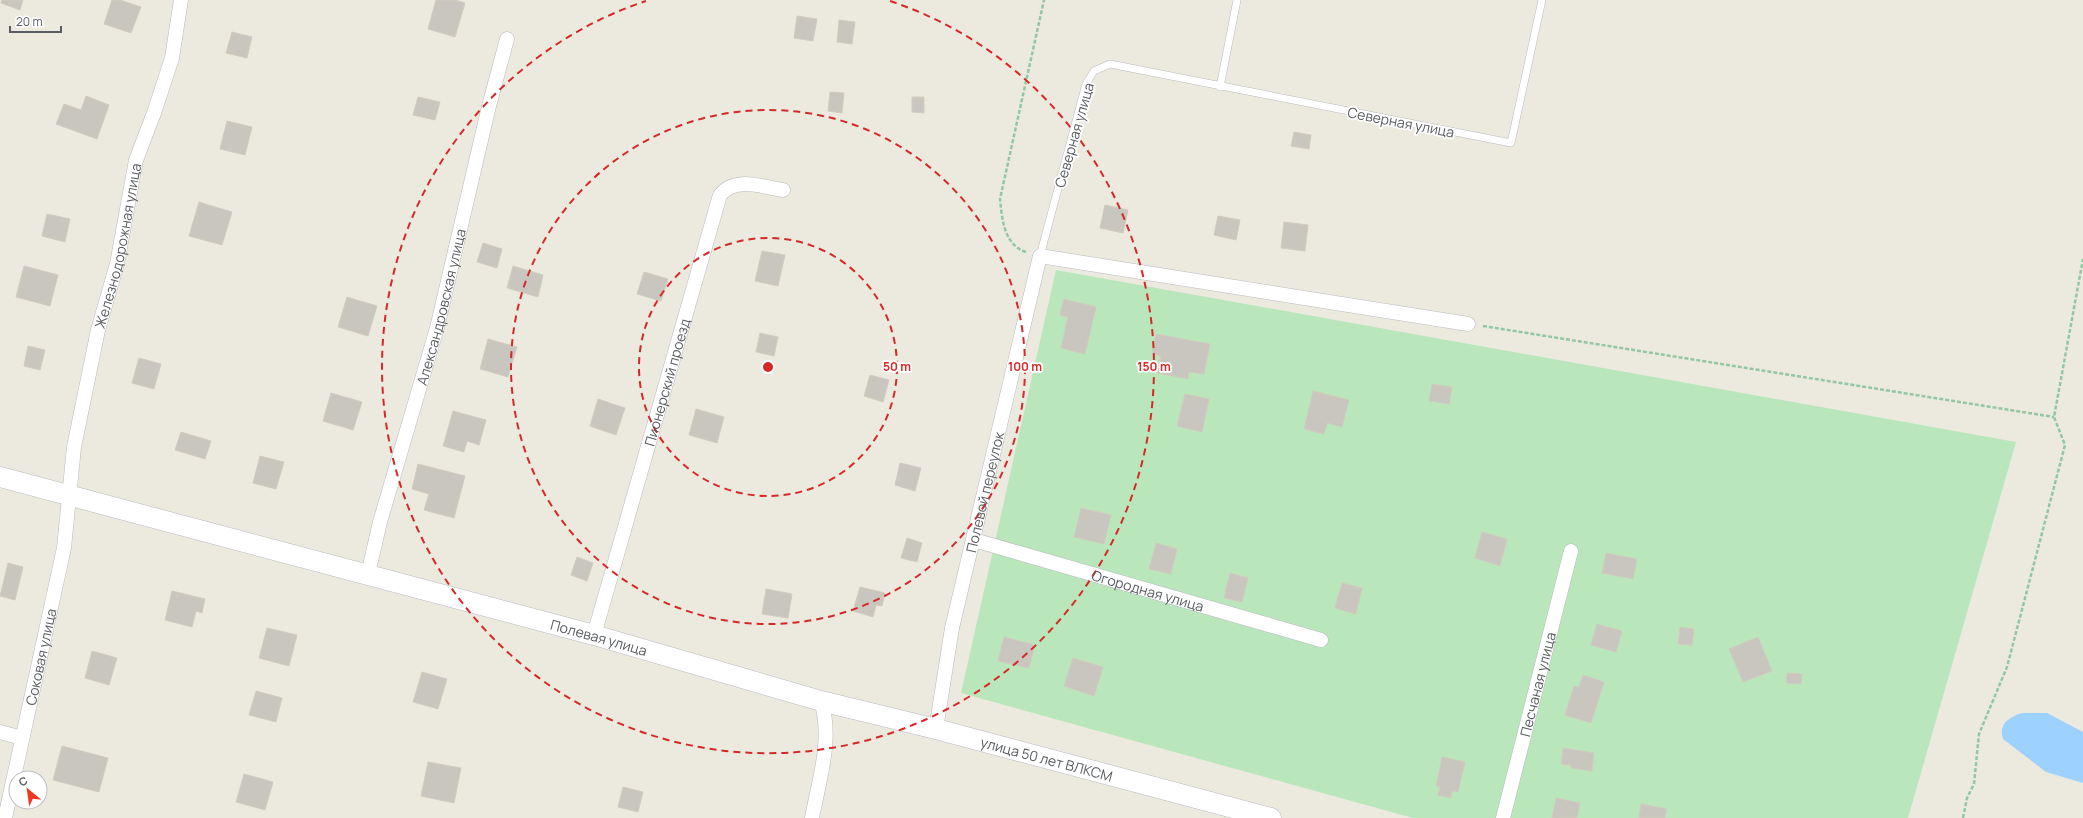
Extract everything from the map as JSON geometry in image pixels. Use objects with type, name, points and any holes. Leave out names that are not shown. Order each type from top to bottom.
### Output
[{"type":"street","name":"Железнодорожная улица","points":[[69,495],[74,447],[98,330],[117,264],[136,160],[154,113],[172,58],[181,0]]},
{"type":"street","name":"Александровская улица","points":[[368,574],[380,522],[437,328],[487,114],[507,39]]},
{"type":"street","name":"Пионерский проезд","points":[[594,635],[720,195],[726,188],[734,184],[783,190]]},
{"type":"street","points":[[1040,256],[1468,324]]},
{"type":"street","name":"Полевой переулок","points":[[936,729],[952,628],[1040,256]]},
{"type":"street","points":[[0,477],[69,495]]},
{"type":"street","name":"Полевая улица","points":[[69,495],[594,635],[821,701]]},
{"type":"street","name":"Соковая улица","points":[[5,818],[64,548],[69,495]]},
{"type":"street","name":"Огородная улица","points":[[974,540],[1321,640]]},
{"type":"street","name":"Песчаная улица","points":[[1503,818],[1571,551]]},
{"type":"street","points":[[812,818],[827,734],[826,717],[821,701]]},
{"type":"street","name":"улица 50 лет ВЛКСМ","points":[[821,701],[936,729],[1271,818]]},
{"type":"street","points":[[0,732],[22,738]]},
{"type":"lane","points":[[1220,87],[1237,0]]},
{"type":"lane","name":"Северная улица","points":[[1040,256],[1086,84],[1094,71],[1110,64],[1220,87],[1511,143],[1542,0]]},
{"type":"path","points":[[1040,256],[1019,249],[1003,229],[1000,199],[1044,0]]},
{"type":"path","points":[[1963,818],[1967,798],[1974,784],[1979,734],[2008,667],[2065,445],[2054,417],[2083,259]]},
{"type":"path","points":[[1468,324],[2054,417]]},
{"type":"green space","points":[[1056,270],[2016,442],[1908,818],[1413,818],[961,693]]},
{"type":"water","points":[[2022,713],[2047,713],[2083,732],[2083,783],[2046,772],[2003,739],[2003,725],[2009,719]]},
{"type":"building","points":[[2,0],[23,0],[20,10],[1,3]]},
{"type":"building","points":[[112,0],[120,0],[141,7],[131,33],[104,24]]},
{"type":"building","points":[[436,0],[455,0],[465,3],[455,37],[428,29]]},
{"type":"building","points":[[797,16],[817,19],[813,41],[794,38]]},
{"type":"building","points":[[839,20],[855,22],[852,44],[837,42]]},
{"type":"building","points":[[232,32],[252,37],[247,58],[226,53]]},
{"type":"building","points":[[830,92],[844,93],[842,113],[828,111]]},
{"type":"building","points":[[86,96],[109,105],[97,139],[56,124],[64,104],[81,110]]},
{"type":"building","points":[[418,97],[440,102],[435,120],[413,115]]},
{"type":"building","points":[[912,97],[924,97],[924,113],[912,112]]},
{"type":"building","points":[[227,121],[252,127],[245,155],[220,149]]},
{"type":"building","points":[[1294,132],[1311,135],[1309,149],[1291,146]]},
{"type":"building","points":[[199,202],[232,212],[222,245],[189,236]]},
{"type":"building","points":[[1105,205],[1128,210],[1123,233],[1100,228]]},
{"type":"building","points":[[47,214],[70,219],[65,242],[42,236]]},
{"type":"building","points":[[1218,216],[1240,220],[1236,240],[1214,235]]},
{"type":"building","points":[[1284,222],[1308,225],[1305,251],[1281,248]]},
{"type":"building","points":[[483,243],[502,249],[497,268],[477,262]]},
{"type":"building","points":[[762,251],[785,255],[778,286],[755,281]]},
{"type":"building","points":[[24,266],[58,275],[50,306],[16,297]]},
{"type":"building","points":[[513,266],[543,275],[538,297],[507,288]]},
{"type":"building","points":[[644,272],[668,279],[661,301],[637,294]]},
{"type":"building","points":[[347,297],[377,306],[368,336],[338,327]]},
{"type":"building","points":[[1064,299],[1096,307],[1085,354],[1061,348],[1068,317],[1060,315]]},
{"type":"building","points":[[760,333],[778,337],[774,356],[756,352]]},
{"type":"building","points":[[1156,334],[1210,344],[1204,374],[1189,372],[1188,379],[1157,373],[1161,356],[1152,354]]},
{"type":"building","points":[[488,339],[517,347],[508,377],[480,369]]},
{"type":"building","points":[[28,346],[45,350],[40,370],[24,366]]},
{"type":"building","points":[[139,358],[161,364],[154,389],[132,383]]},
{"type":"building","points":[[870,375],[889,380],[883,402],[864,396]]},
{"type":"building","points":[[1432,384],[1452,387],[1449,404],[1429,401]]},
{"type":"building","points":[[1313,391],[1349,400],[1342,427],[1327,423],[1324,434],[1304,429]]},
{"type":"building","points":[[331,393],[362,402],[353,430],[323,421]]},
{"type":"building","points":[[1185,394],[1209,399],[1202,432],[1177,426]]},
{"type":"building","points":[[598,399],[625,408],[616,435],[590,426]]},
{"type":"building","points":[[696,409],[724,417],[717,443],[689,435]]},
{"type":"building","points":[[453,411],[486,420],[479,445],[467,441],[464,452],[443,446]]},
{"type":"building","points":[[181,432],[211,441],[205,459],[175,450]]},
{"type":"building","points":[[260,456],[284,462],[276,489],[253,483]]},
{"type":"building","points":[[900,463],[921,468],[915,491],[895,485]]},
{"type":"building","points":[[418,464],[465,476],[454,518],[424,510],[429,494],[412,489]]},
{"type":"building","points":[[1081,508],[1111,515],[1104,544],[1074,537]]},
{"type":"building","points":[[1482,532],[1507,539],[1500,566],[1475,558]]},
{"type":"building","points":[[907,538],[922,543],[917,562],[901,558]]},
{"type":"building","points":[[1156,543],[1177,549],[1171,574],[1149,569]]},
{"type":"building","points":[[1606,553],[1637,559],[1633,579],[1602,573]]},
{"type":"building","points":[[577,557],[593,563],[587,581],[571,575]]},
{"type":"building","points":[[8,563],[23,567],[15,600],[0,596]]},
{"type":"building","points":[[1230,573],[1248,578],[1242,602],[1224,598]]},
{"type":"building","points":[[1342,583],[1362,588],[1356,614],[1335,608]]},
{"type":"building","points":[[860,587],[885,593],[882,606],[876,605],[873,617],[853,611]]},
{"type":"building","points":[[766,589],[792,594],[788,618],[762,614]]},
{"type":"building","points":[[172,591],[205,599],[202,613],[196,611],[192,627],[165,620]]},
{"type":"building","points":[[1597,624],[1622,631],[1616,652],[1591,645]]},
{"type":"building","points":[[1680,627],[1694,629],[1692,645],[1678,644]]},
{"type":"building","points":[[267,628],[297,635],[289,666],[259,658]]},
{"type":"building","points":[[1004,637],[1035,645],[1029,668],[998,661]]},
{"type":"building","points":[[1758,637],[1772,671],[1743,682],[1729,649]]},
{"type":"building","points":[[92,651],[117,658],[109,685],[85,678]]},
{"type":"building","points":[[1073,658],[1103,667],[1094,696],[1064,686]]},
{"type":"building","points":[[422,672],[447,679],[438,709],[413,702]]},
{"type":"building","points":[[1787,673],[1802,674],[1801,684],[1786,683]]},
{"type":"building","points":[[1583,675],[1604,682],[1591,723],[1565,715],[1574,686],[1579,687]]},
{"type":"building","points":[[256,691],[282,698],[276,722],[249,715]]},
{"type":"building","points":[[62,746],[108,758],[99,792],[53,780]]},
{"type":"building","points":[[1563,748],[1594,753],[1592,771],[1571,768],[1571,765],[1561,764]]},
{"type":"building","points":[[1442,757],[1465,762],[1458,792],[1452,791],[1451,798],[1438,795],[1440,787],[1436,786]]},
{"type":"building","points":[[428,762],[461,768],[454,803],[421,796]]},
{"type":"building","points":[[244,774],[273,782],[265,810],[236,802]]},
{"type":"building","points":[[623,787],[643,792],[638,812],[618,807]]},
{"type":"building","points":[[1556,798],[1580,803],[1577,818],[1552,818]]},
{"type":"building","points":[[1641,804],[1667,809],[1665,818],[1639,818]]}]
